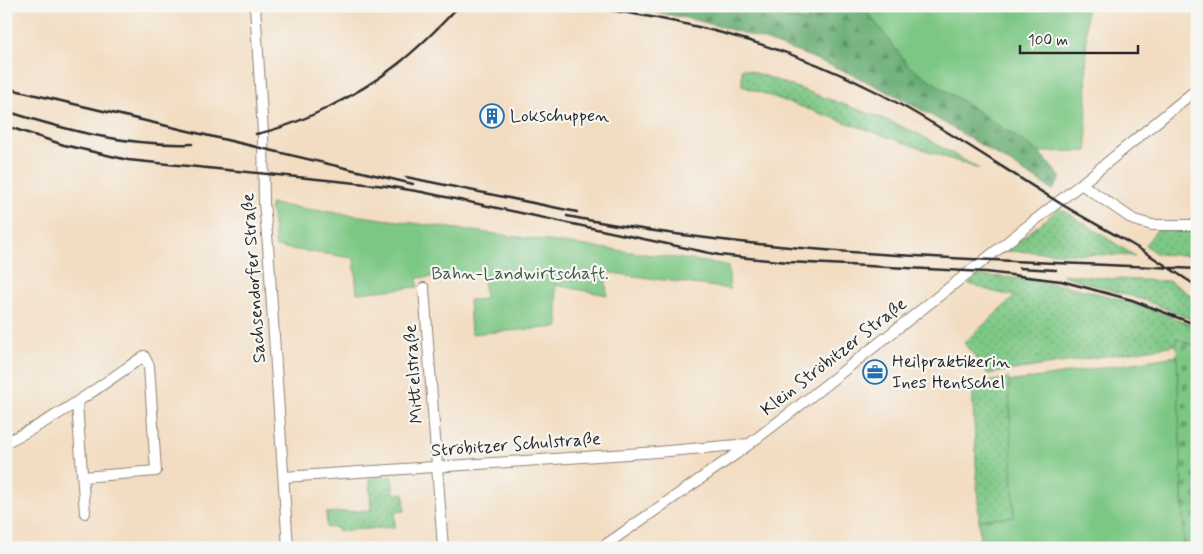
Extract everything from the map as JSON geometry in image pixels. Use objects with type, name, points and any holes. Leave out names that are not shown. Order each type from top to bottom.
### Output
[{"type":"street","name":"Sachsendorfer Straße","points":[[255,6],[263,133],[264,203],[288,548]]},
{"type":"street","name":"Klein Ströbitzer Straße","points":[[601,548],[750,444],[1081,184],[1197,88]]},
{"type":"street","points":[[1081,184],[1134,220],[1152,225],[1197,225]]},
{"type":"street","name":"Mittelstraße","points":[[424,288],[443,548]]},
{"type":"street","points":[[6,442],[32,431],[77,404],[144,356],[149,366],[156,471],[83,477]]},
{"type":"street","points":[[77,404],[85,513]]},
{"type":"street","name":"Ströbitzer Schulstraße","points":[[284,476],[657,452],[750,444]]},
{"type":"green space","points":[[613,6],[742,6],[807,22],[810,16],[804,6],[863,6],[909,66],[1039,152],[1061,178],[1053,190],[958,131],[900,98],[851,74],[776,44],[699,21]]},
{"type":"green space","points":[[742,6],[804,6],[810,16],[807,22]]},
{"type":"green space","points":[[863,6],[1086,6],[1087,151],[1039,152],[909,66]]},
{"type":"green space","points":[[742,68],[879,117],[919,134],[979,169],[742,86]]},
{"type":"green space","name":"Bahn-Landwirtschaft.","points":[[270,204],[728,265],[730,289],[605,272],[607,295],[555,285],[559,327],[471,334],[469,300],[485,299],[483,273],[417,278],[418,287],[357,293],[354,258],[276,247]]},
{"type":"green space","points":[[1060,208],[1135,256],[1006,251]]},
{"type":"green space","points":[[1157,230],[1197,231],[1197,256],[1157,254],[1145,245]]},
{"type":"green space","points":[[1062,274],[1169,281],[1197,299],[1197,322],[1147,301]]},
{"type":"green space","points":[[976,276],[1030,280],[1089,291],[1118,299],[1172,317],[1197,328],[1197,347],[1177,339],[1177,344],[1170,346],[988,374],[964,343],[1015,296],[969,284]]},
{"type":"green space","points":[[1176,338],[1197,347],[1197,548],[1184,548]]},
{"type":"green space","points":[[1177,356],[1184,548],[980,548],[979,520],[1014,517],[1009,382]]},
{"type":"green space","points":[[1008,378],[1009,382],[1039,378],[1017,548],[1014,518],[979,520],[972,385]]},
{"type":"green space","points":[[392,476],[394,494],[404,493],[405,511],[395,512],[395,527],[337,531],[337,527],[327,528],[326,513],[371,510],[369,478]]},
{"type":"railway","points":[[256,134],[310,116],[366,87],[413,51],[459,6]]},
{"type":"railway","points":[[578,6],[617,11],[693,26],[769,47],[842,75],[923,118],[1197,286]]},
{"type":"railway","points":[[6,88],[413,184]]},
{"type":"railway","points":[[6,111],[98,136],[144,142],[192,144]]},
{"type":"railway","points":[[6,126],[64,145],[128,160],[386,186],[719,255],[788,262],[986,272],[1061,281],[1132,300],[1197,325]]},
{"type":"railway","points":[[406,177],[577,212]]},
{"type":"railway","points":[[567,216],[645,230],[802,248],[960,259],[1197,269]]},
{"type":"railway","points":[[1019,268],[1056,270]]},
{"type":"place","name":"Lokschuppen","points":[[492,116]]},
{"type":"place","name":"Heilpraktikerin Ines Hentschel","points":[[875,372]]}]
